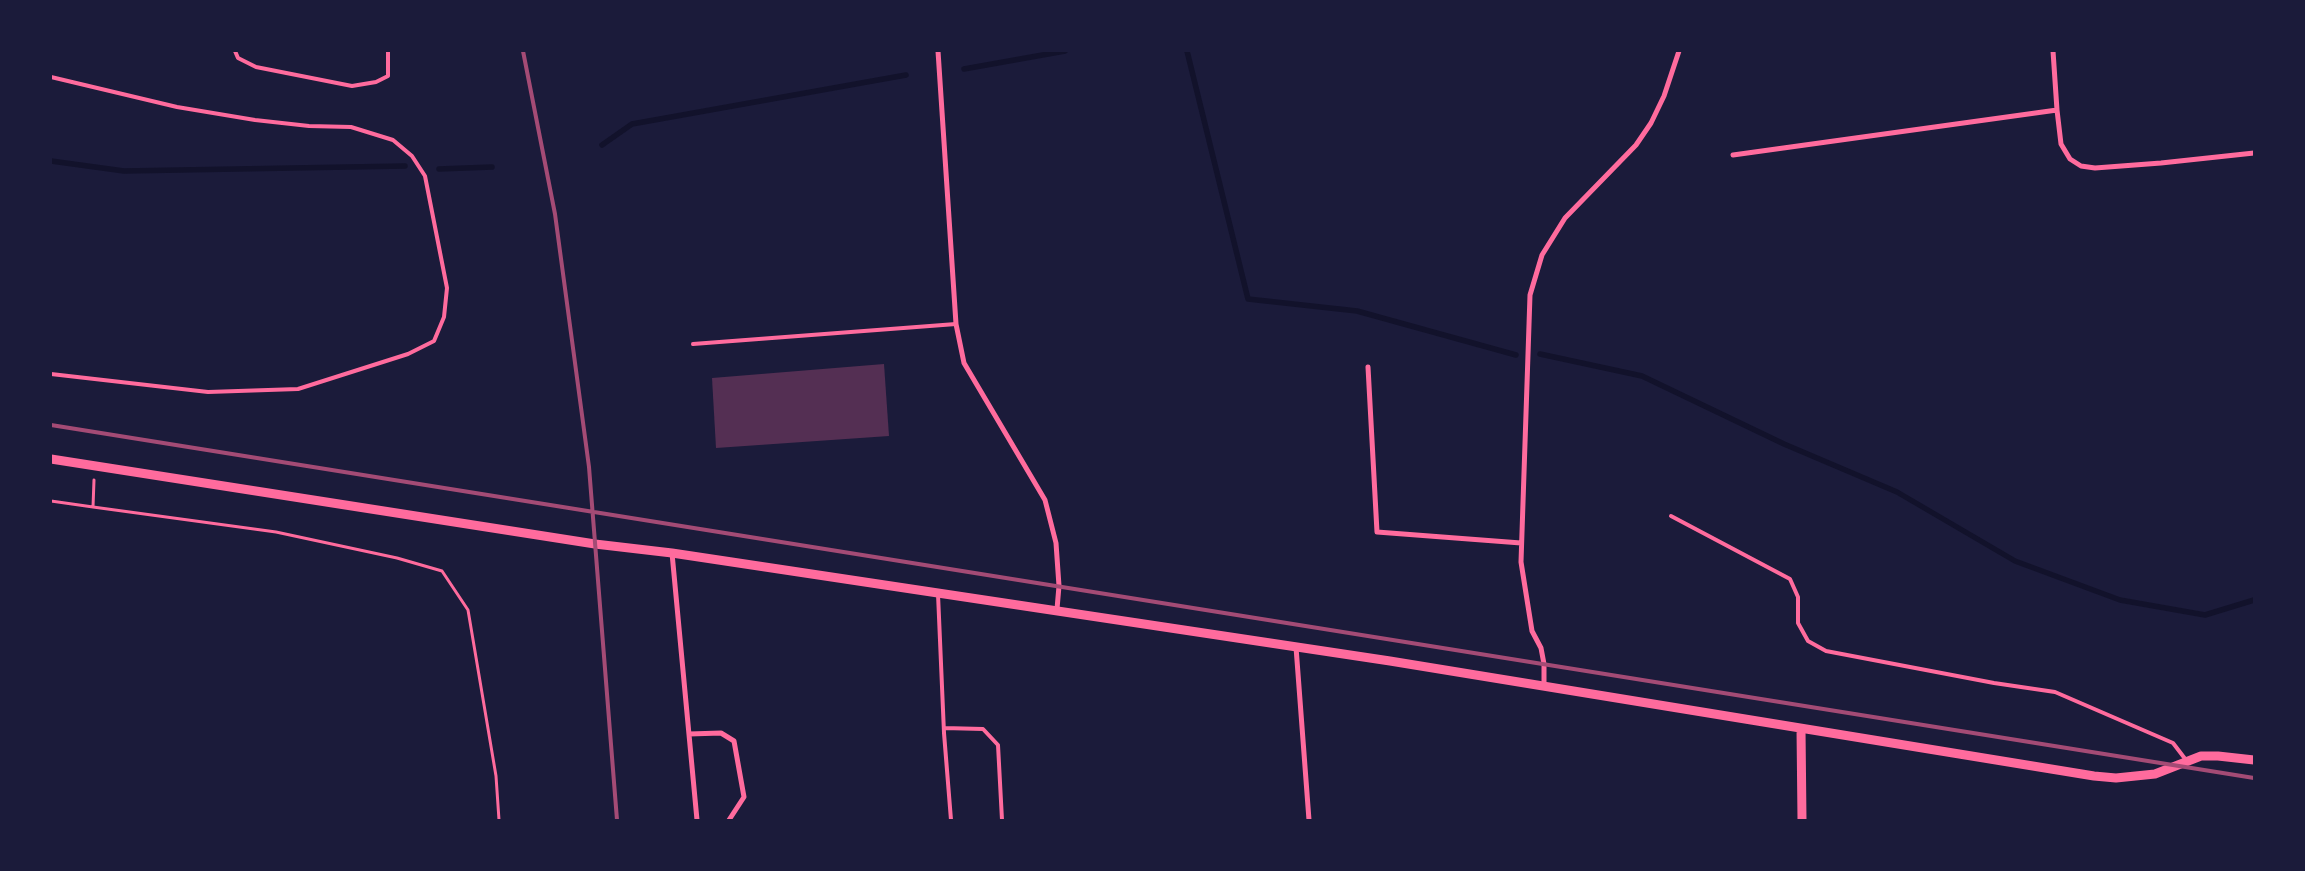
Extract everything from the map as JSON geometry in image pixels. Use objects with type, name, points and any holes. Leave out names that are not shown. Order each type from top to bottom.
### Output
[{"type":"street","points":[[938,51],[956,324],[964,363],[1045,500],[1056,543],[1059,586],[1057,609]]},
{"type":"street","points":[[1544,686],[1544,664],[1541,648],[1532,631],[1524,584],[1521,543],[1530,295],[1542,255],[1565,218],[1629,152],[1651,123],[1664,96],[1678,51]]},
{"type":"street","points":[[2054,51],[2061,144],[2070,159],[2081,166],[2095,168],[2254,153]]},
{"type":"street","points":[[1733,155],[2057,110]]},
{"type":"street","points":[[1368,367],[1377,532],[1521,543]]},
{"type":"street","points":[[51,459],[595,544],[672,552],[1057,609],[1544,686],[2084,775],[2116,778],[2155,774],[2186,760],[2201,756],[2254,760]]},
{"type":"street","points":[[672,552],[697,820]]},
{"type":"street","points":[[1296,648],[1309,820]]},
{"type":"street","points":[[1801,728],[1802,820]]},
{"type":"street","points":[[689,734],[721,734],[734,741],[744,797],[728,820]]},
{"type":"lane","points":[[235,51],[238,58],[256,67],[352,86],[376,82],[388,76],[388,51]]},
{"type":"lane","points":[[51,77],[177,107],[256,120],[309,126],[351,126],[394,140],[412,156],[425,176],[447,288],[444,317],[434,342],[408,354],[298,389],[208,392],[51,374]]},
{"type":"lane","points":[[693,344],[956,324]]},
{"type":"lane","points":[[1672,516],[1790,579],[1798,597],[1798,623],[1808,641],[1826,651],[1994,683],[2055,692],[2173,743],[2186,760]]},
{"type":"lane","points":[[938,592],[944,728],[951,820]]},
{"type":"lane","points":[[944,728],[983,729],[998,745],[1002,820]]},
{"type":"path","points":[[93,507],[94,466]]},
{"type":"path","points":[[51,501],[276,532],[397,558],[442,571],[468,610],[496,776],[499,820]]},
{"type":"building","points":[[884,364],[889,436],[716,448],[712,378]]},
{"type":"waterway","points":[[964,69],[1065,51]]},
{"type":"waterway","points":[[1187,51],[1248,299],[1357,311],[1516,355]]},
{"type":"waterway","points":[[602,145],[632,124],[906,75]]},
{"type":"waterway","points":[[51,161],[124,171],[405,166]]},
{"type":"waterway","points":[[439,169],[492,167]]},
{"type":"waterway","points":[[1540,354],[1642,376],[1784,444],[1897,492],[2015,561],[2120,600],[2205,615],[2254,600]]},
{"type":"railway","points":[[523,51],[555,214],[589,467],[617,820]]},
{"type":"railway","points":[[51,425],[2254,778]]}]
